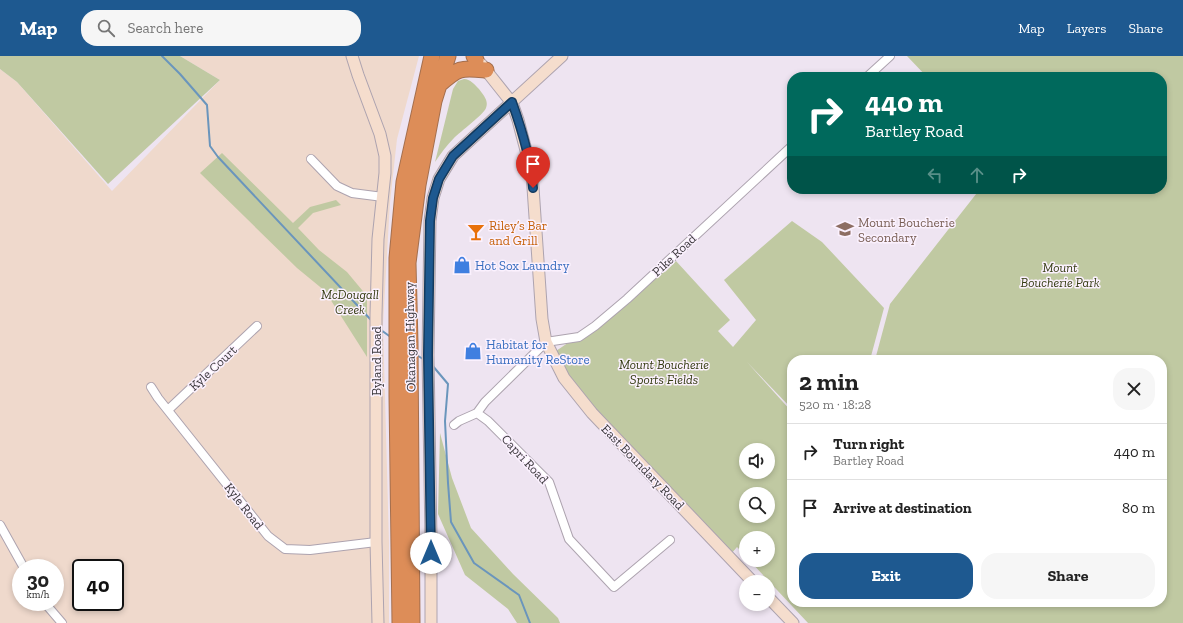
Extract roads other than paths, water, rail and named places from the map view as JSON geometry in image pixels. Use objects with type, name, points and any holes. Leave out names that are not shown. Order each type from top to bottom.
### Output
[{"type":"highway","points":[[424,56],[428,74]]},
{"type":"highway","name":"Okanagan Highway","points":[[412,623],[404,345],[397,258],[404,182],[432,56]]},
{"type":"highway","name":"Okanagan Highway","points":[[400,623],[404,345],[408,263],[418,185],[434,101],[448,56]]},
{"type":"highway","points":[[439,85],[454,72],[465,69],[477,60]]},
{"type":"street","name":"Byland Road","points":[[352,56],[384,146],[385,156],[383,197],[378,239],[376,327],[376,542],[378,623]]},
{"type":"street","points":[[431,623],[432,539],[428,355],[430,221],[433,198],[439,179],[453,156],[562,56]]},
{"type":"street","points":[[872,72],[890,56]]},
{"type":"street","points":[[477,60],[512,102]]},
{"type":"street","name":"East Boundary Road","points":[[512,102],[532,173],[542,319],[546,342],[564,378],[592,413],[746,575]]},
{"type":"street","name":"Pike Road","points":[[546,342],[579,337],[595,326],[627,299],[787,151]]},
{"type":"street","points":[[311,159],[337,186],[352,193],[383,197]]},
{"type":"street","name":"Kyle Court","points":[[168,410],[257,326]]},
{"type":"street","points":[[454,425],[459,421],[477,413],[485,402],[546,342]]},
{"type":"street","name":"Kyle Road","points":[[151,387],[268,536],[285,549],[310,550],[376,542]]},
{"type":"street","name":"Capri Road","points":[[477,413],[488,421],[549,482],[569,539],[614,587],[670,540]]},
{"type":"street","points":[[0,525],[19,559]]},
{"type":"street","points":[[775,604],[793,623]]},
{"type":"street","points":[[52,611],[62,623]]},
{"type":"waterway","name":"McDougall Creek","points":[[162,56],[207,105],[210,146],[218,157],[372,321]]},
{"type":"waterway","name":"McDougall Creek","points":[[381,330],[392,338]]},
{"type":"waterway","name":"McDougall Creek","points":[[415,354],[423,359]]},
{"type":"waterway","name":"McDougall Creek","points":[[432,365],[448,384],[445,421],[451,522],[474,563],[519,595],[530,623]]},
{"type":"place","name":"Mount Boucherie Secondary","points":[[845,229]]},
{"type":"place","name":"Riley’s Bar and Grill","points":[[476,232]]},
{"type":"place","name":"Hot Sox Laundry","points":[[462,265]]},
{"type":"place","name":"Habitat for Humanity ReStore","points":[[473,351]]},
{"type":"park label","name":"Mount Boucherie Park","points":[[1060,274]]},
{"type":"park label","name":"Mount Boucherie Sports Fields","points":[[664,372]]}]
